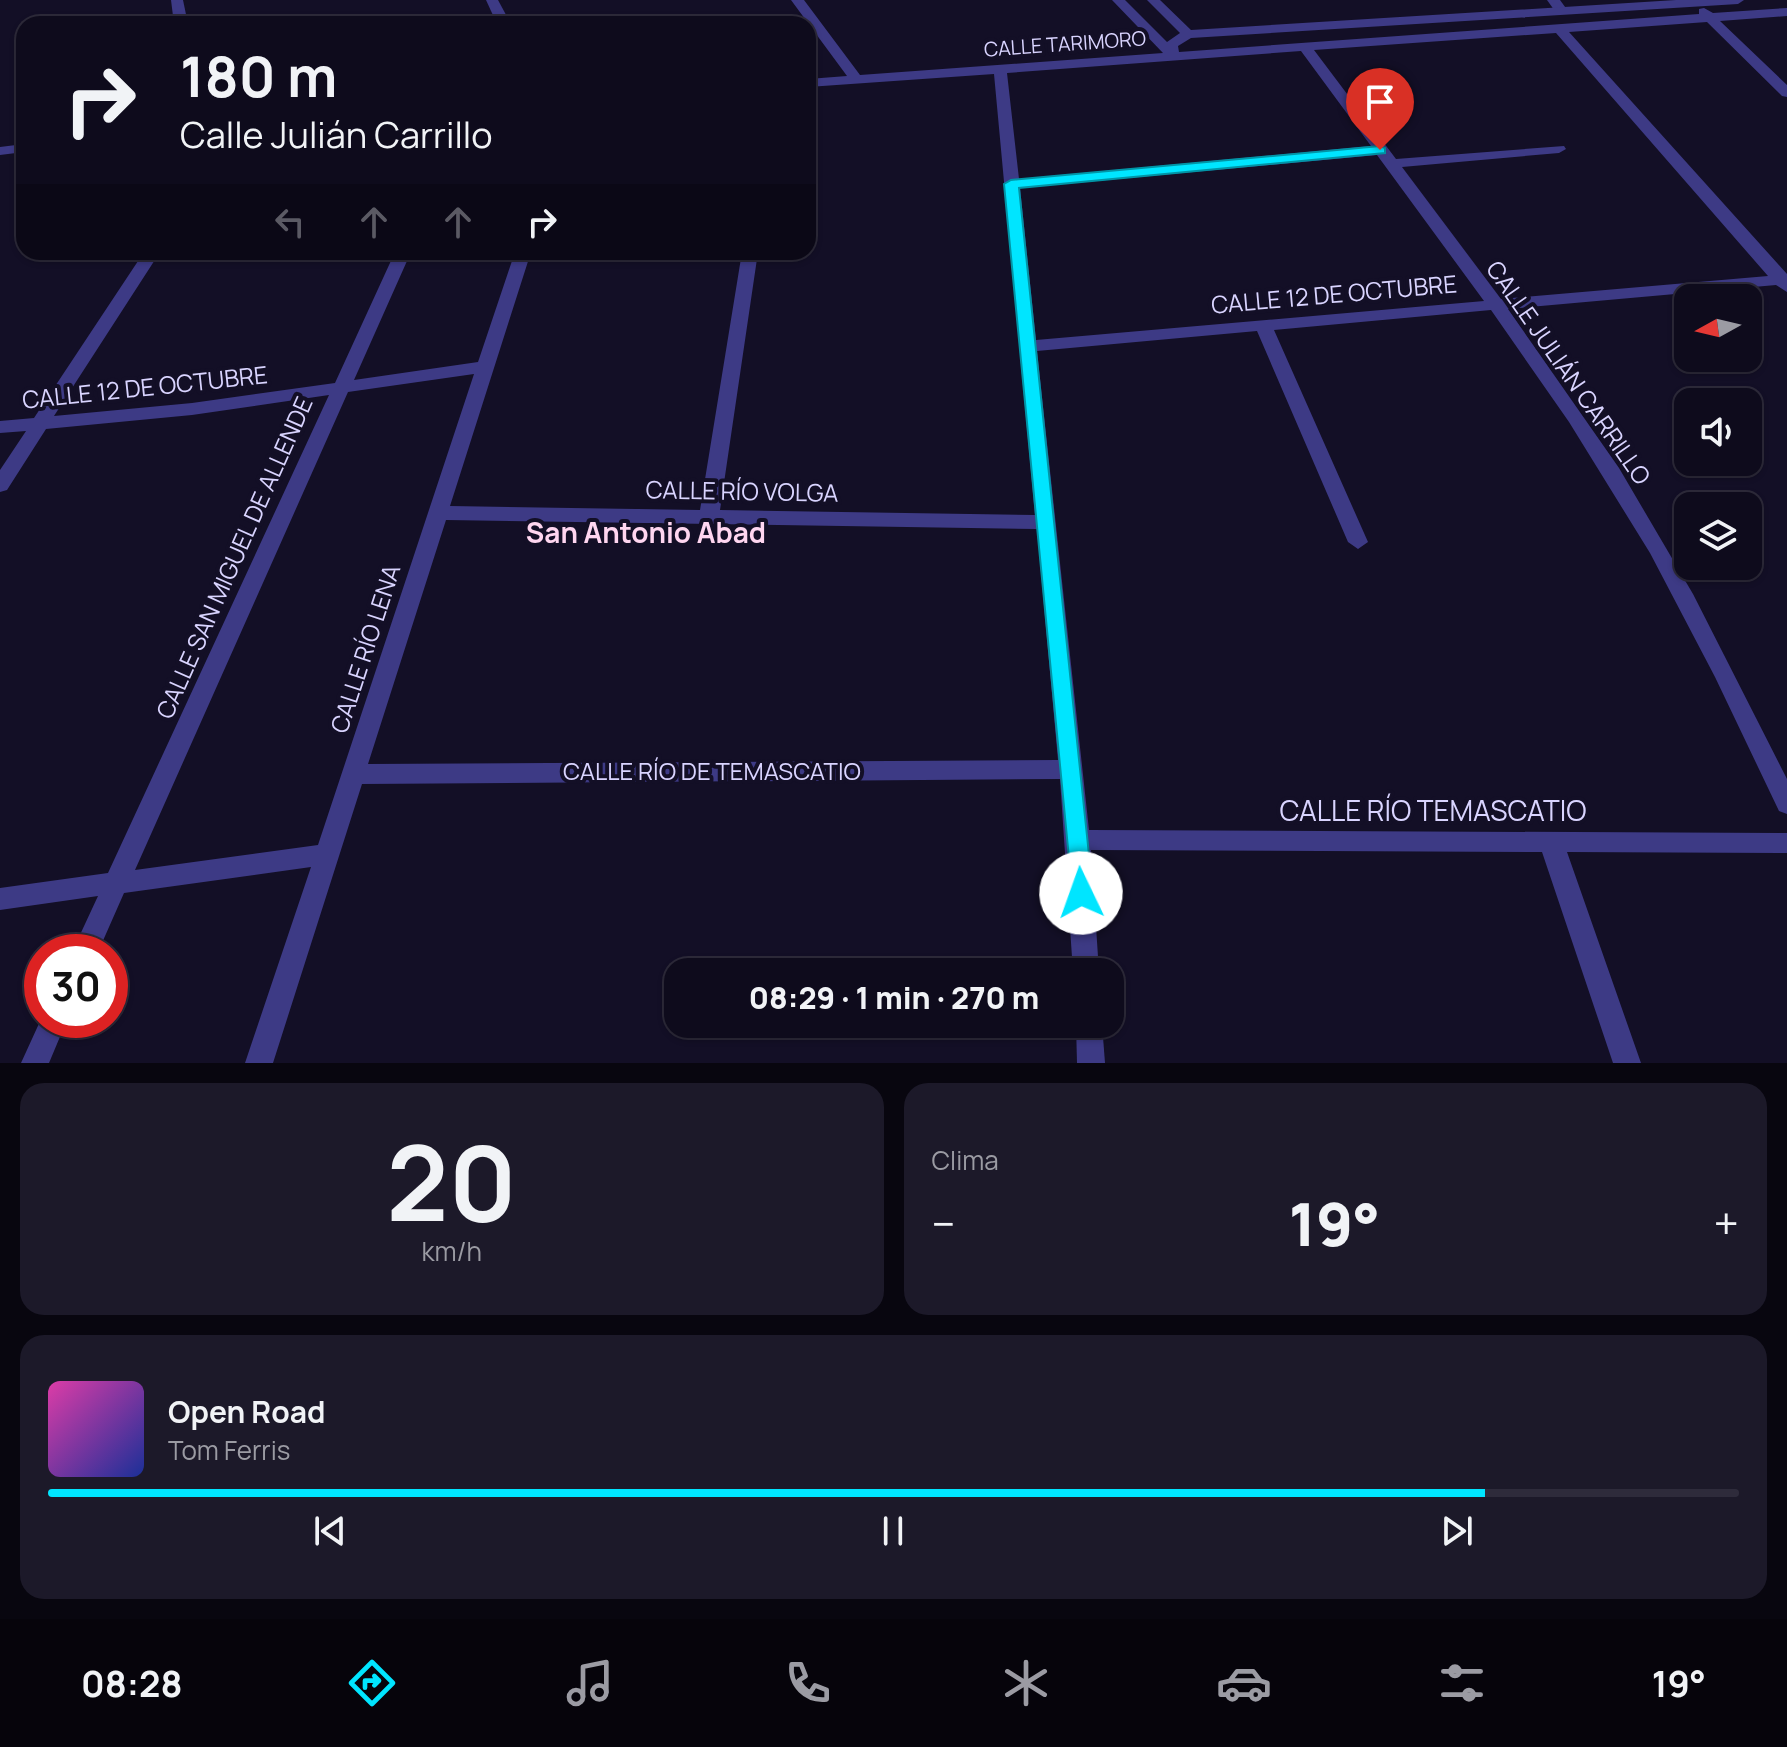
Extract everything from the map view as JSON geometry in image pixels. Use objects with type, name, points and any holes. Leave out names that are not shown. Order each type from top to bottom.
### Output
[{"type":"street","points":[[1118,0],[1173,56],[1787,12]]},
{"type":"street","points":[[1153,0],[1188,34],[1557,5],[1738,0]]},
{"type":"street","points":[[1692,1],[1787,93]]},
{"type":"street","points":[[816,25],[857,80]]},
{"type":"street","points":[[1559,28],[1785,282]]},
{"type":"street","name":"CALLE TARIMORO","points":[[816,83],[1173,56],[1171,45],[1188,34]]},
{"type":"street","name":"CALLE JULIÁN CARRILLO","points":[[1304,46],[1604,462],[1675,579],[1738,700],[1787,804]]},
{"type":"street","points":[[1000,68],[1078,840],[1085,958]]},
{"type":"street","points":[[1011,184],[1385,157],[1559,149]]},
{"type":"street","points":[[0,485],[147,260]]},
{"type":"street","name":"CALLE SAN MIGUEL DE ALLENDE","points":[[93,934],[399,260]]},
{"type":"street","name":"CALLE RÍO LENA","points":[[259,1063],[520,260]]},
{"type":"street","points":[[709,517],[749,260]]},
{"type":"street","name":"CALLE 12 DE OCTUBRE","points":[[1028,346],[1785,282]]},
{"type":"street","points":[[1263,325],[1358,542]]},
{"type":"street","name":"CALLE 12 DE OCTUBRE","points":[[0,427],[40,425],[341,389],[485,367]]},
{"type":"street","name":"CALLE RÍO VOLGA","points":[[438,513],[1046,522]]},
{"type":"street","name":"CALLE RÍO DE TEMASCATIO","points":[[353,774],[1071,769]]},
{"type":"street","name":"CALLE RÍO TEMASCATIO","points":[[1078,840],[1787,843]]},
{"type":"street","points":[[1551,842],[1627,1063]]},
{"type":"street","points":[[0,899],[115,886],[327,854]]},
{"type":"street","points":[[35,1063],[46,1038]]},
{"type":"street","points":[[1090,1038],[1091,1063]]},
{"type":"district","name":"San Antonio Abad","points":[[646,533]]},
{"type":"route","points":[[1081,893],[1011,184],[1380,150]]}]
